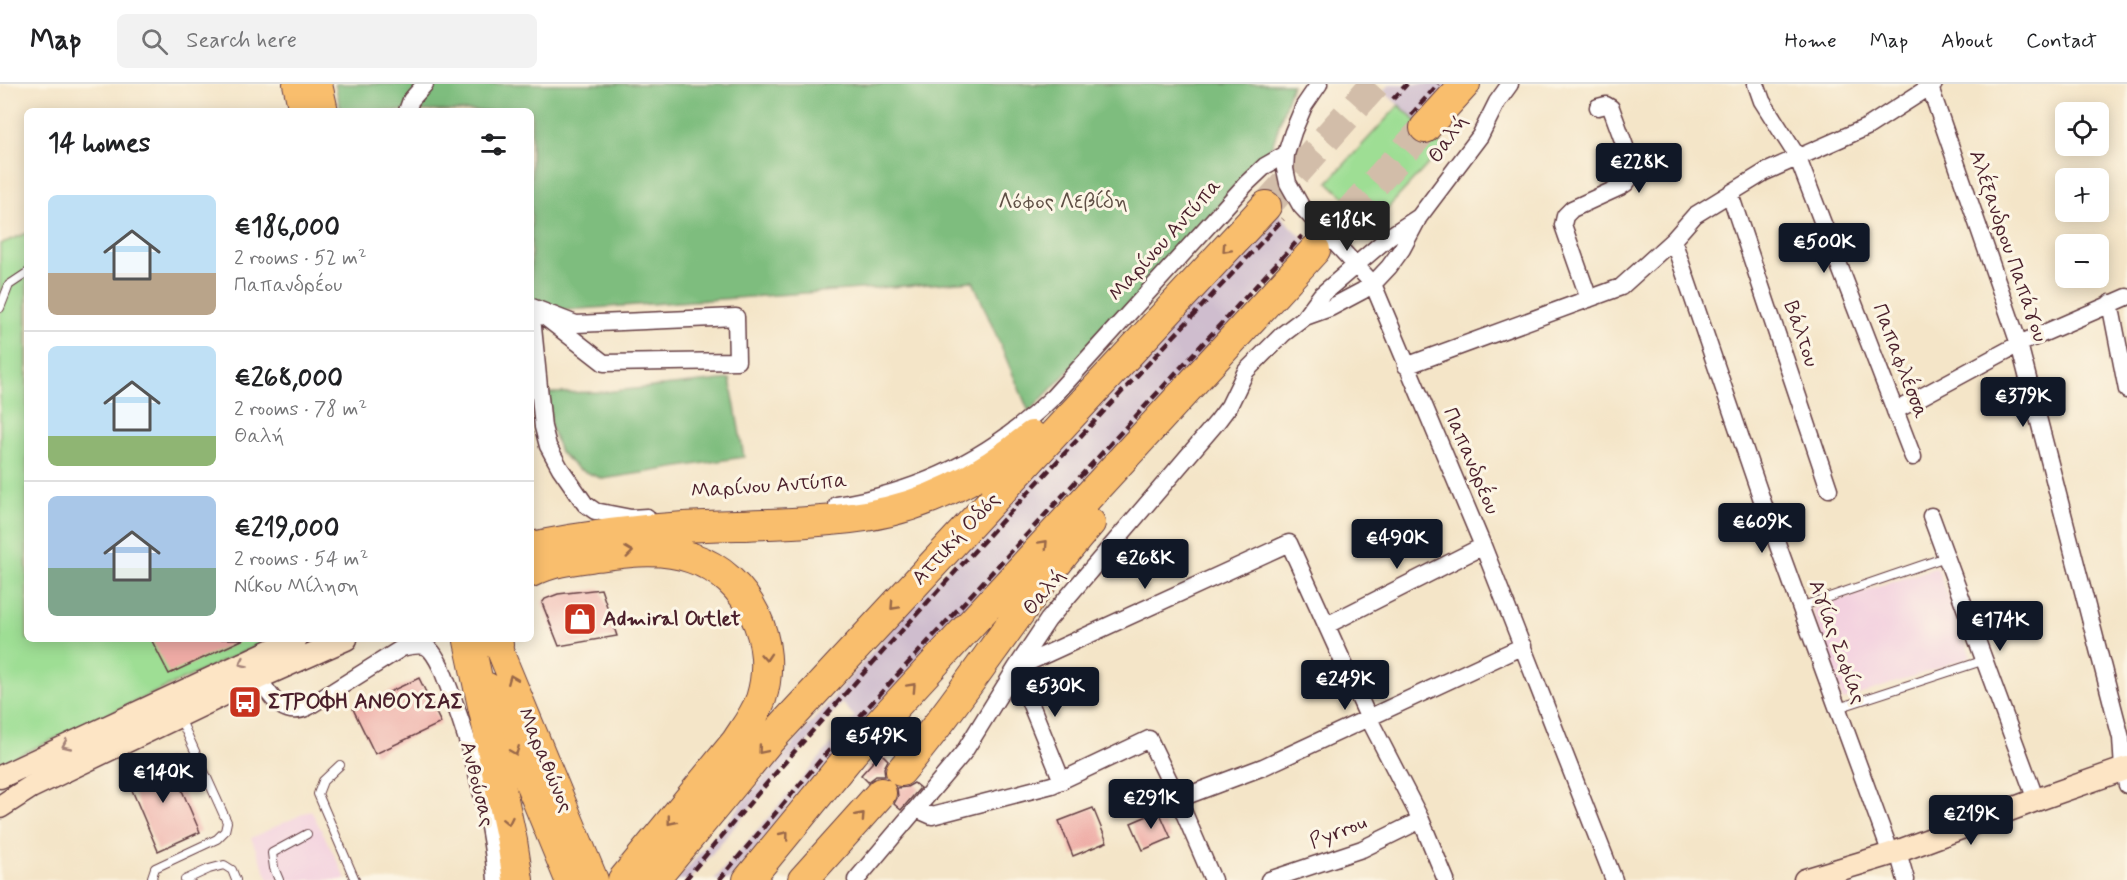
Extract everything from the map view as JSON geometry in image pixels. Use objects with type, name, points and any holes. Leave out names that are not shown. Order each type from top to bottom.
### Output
[{"type":"highway","points":[[1425,128],[1465,84]]},
{"type":"highway","name":"Αττική Οδός","points":[[654,880],[767,743],[1266,206]]},
{"type":"highway","points":[[748,880],[853,752],[1315,250],[1240,350],[1071,544],[1002,635],[953,706],[901,771]]},
{"type":"highway","points":[[534,547],[641,531],[850,518],[894,509],[939,495],[983,472],[1022,445],[1137,336],[1177,302]]},
{"type":"highway","points":[[534,571],[550,563],[633,551],[657,551],[690,557],[719,571],[737,586],[752,608],[761,630],[766,654],[765,678],[760,700],[751,719],[736,742],[623,880]]},
{"type":"highway","points":[[486,642],[518,880]]},
{"type":"highway","points":[[803,880],[881,793]]},
{"type":"main road","points":[[296,84],[301,108]]},
{"type":"main road","points":[[319,84],[324,108]]},
{"type":"main road","name":"Μαραθώνος","points":[[487,642],[568,880]]},
{"type":"main road","name":"Μαραθώνος","points":[[487,642],[595,880]]},
{"type":"street","points":[[408,108],[411,100],[425,84]]},
{"type":"street","name":"Παπανδρέου","points":[[1319,84],[1304,106],[1286,154],[1285,169],[1288,183],[1301,206],[1373,284],[1483,546],[1614,880]]},
{"type":"street","name":"Θαλή","points":[[1304,318],[1330,308],[1373,284],[1389,267],[1402,249],[1419,217],[1480,136],[1497,102],[1510,84]]},
{"type":"street","name":"Παπαφλέσσα","points":[[1756,84],[1762,101],[1797,156],[1913,458]]},
{"type":"street","points":[[1406,366],[1621,287],[1673,240],[1695,215],[1765,172],[1867,127],[1932,86]]},
{"type":"street","name":"Αλέξανδρου Παπάγου","points":[[1932,86],[2019,344],[2121,738],[2126,774]]},
{"type":"street","points":[[1589,300],[1563,225],[1565,216],[1572,209],[1620,187],[1631,176],[1633,168],[1611,108],[1606,105],[1598,108]]},
{"type":"street","name":"Μαρίνου Αντύπα","points":[[534,337],[543,427],[548,446],[576,492],[585,504],[595,511],[631,518],[828,507],[866,501],[935,478],[957,468],[980,455],[1030,419],[1053,397],[1246,184],[1265,166],[1286,154]]},
{"type":"street","name":"Βάλτου","points":[[1730,194],[1829,489]]},
{"type":"street","name":"Θαλή","points":[[856,880],[964,752],[1048,620],[1217,422],[1229,406],[1246,371],[1283,334],[1304,318],[1321,295],[1390,236],[1419,217]]},
{"type":"street","name":"Αγίας Σοφίας","points":[[1673,240],[1800,607],[1906,880]]},
{"type":"street","points":[[1896,411],[2019,344],[2127,297]]},
{"type":"street","points":[[2110,303],[2127,390]]},
{"type":"street","points":[[534,308],[576,324],[736,317],[737,361],[604,363],[534,309]]},
{"type":"street","points":[[1931,516],[2036,800]]},
{"type":"street","points":[[1062,782],[1016,668],[1289,543],[1369,719],[1421,820],[1446,880]]},
{"type":"street","points":[[1326,625],[1483,546]]},
{"type":"street","points":[[0,777],[290,642]]},
{"type":"street","points":[[0,807],[31,787],[258,678],[339,642]]},
{"type":"street","name":"Ανθούσας","points":[[258,678],[279,704],[287,710],[299,711],[402,648],[417,644],[428,646],[441,667],[472,760],[487,820],[496,880]]},
{"type":"street","points":[[1178,799],[1263,767],[1523,646]]},
{"type":"street","points":[[916,809],[932,816],[1062,782],[1149,739],[1213,880]]},
{"type":"street","points":[[1805,880],[1894,853],[2036,800],[2126,774]]},
{"type":"street","name":"Pyrrou","points":[[1269,880],[1298,876],[1362,849],[1421,820]]},
{"type":"lane","points":[[0,308],[9,285],[24,275]]},
{"type":"lane","points":[[1800,607],[1946,557]]},
{"type":"lane","points":[[1838,708],[1985,660]]},
{"type":"lane","points":[[153,880],[155,868],[217,839],[225,831],[227,822],[179,716]]},
{"type":"lane","points":[[340,765],[323,782],[318,795],[355,880]]},
{"type":"lane","points":[[279,880],[274,868],[272,853],[307,834]]},
{"type":"lane","points":[[185,880],[209,869],[224,866],[232,870],[236,880]]},
{"type":"shaded area","points":[[1390,84],[1451,84],[1417,122],[1383,91]]},
{"type":"shaded area","points":[[1277,212],[1308,243],[863,725],[729,880],[714,880],[855,717],[842,703],[690,880],[677,880],[900,619]]},
{"type":"shaded area","points":[[1937,567],[1971,657],[1843,700],[1812,609]]},
{"type":"shaded area","points":[[311,810],[347,880],[269,880],[251,838]]},
{"type":"green space","name":"Λόφος Λεβίδη","points":[[335,84],[1292,84],[1273,144],[1139,297],[1029,412],[973,281],[552,311],[534,302],[534,108],[340,108]]},
{"type":"green space","points":[[1399,105],[1444,147],[1373,224],[1328,182]]},
{"type":"green space","points":[[24,234],[24,642],[264,642],[0,764],[0,244]]},
{"type":"green space","points":[[730,379],[744,457],[603,479],[578,469],[560,452],[551,427],[549,393],[605,392]]},
{"type":"building","name":"Admiral Outlet","points":[[601,589],[617,636],[559,646],[542,603],[545,599],[558,594]]},
{"type":"building","points":[[153,642],[238,642],[169,674]]},
{"type":"building","points":[[419,678],[441,723],[375,754],[353,709]]},
{"type":"building","points":[[881,753],[888,760],[884,768],[885,776],[876,776],[868,782],[861,775]]},
{"type":"building","points":[[168,758],[200,832],[158,851],[126,776]]},
{"type":"building","points":[[914,783],[920,788],[901,810],[894,804],[898,796],[897,788],[907,787]]},
{"type":"building","points":[[1093,808],[1107,842],[1073,856],[1059,821]]},
{"type":"building","points":[[1159,811],[1171,838],[1143,850],[1131,823]]},
{"type":"tunnel","points":[[1266,206],[1375,84]]},
{"type":"tunnel","points":[[1315,250],[1425,128]]},
{"type":"railway","points":[[1393,99],[1407,84]]},
{"type":"railway","points":[[1411,115],[1438,84]]},
{"type":"railway","points":[[685,880],[904,628],[1283,219]]},
{"type":"railway","points":[[719,880],[823,757],[889,684],[1302,236]]},
{"type":"place","name":"Admiral Outlet","points":[[580,619]]},
{"type":"place","name":"ΣΤΡΟΦΗ ΑΝΘΟΥΣΑΣ","points":[[245,702]]}]
